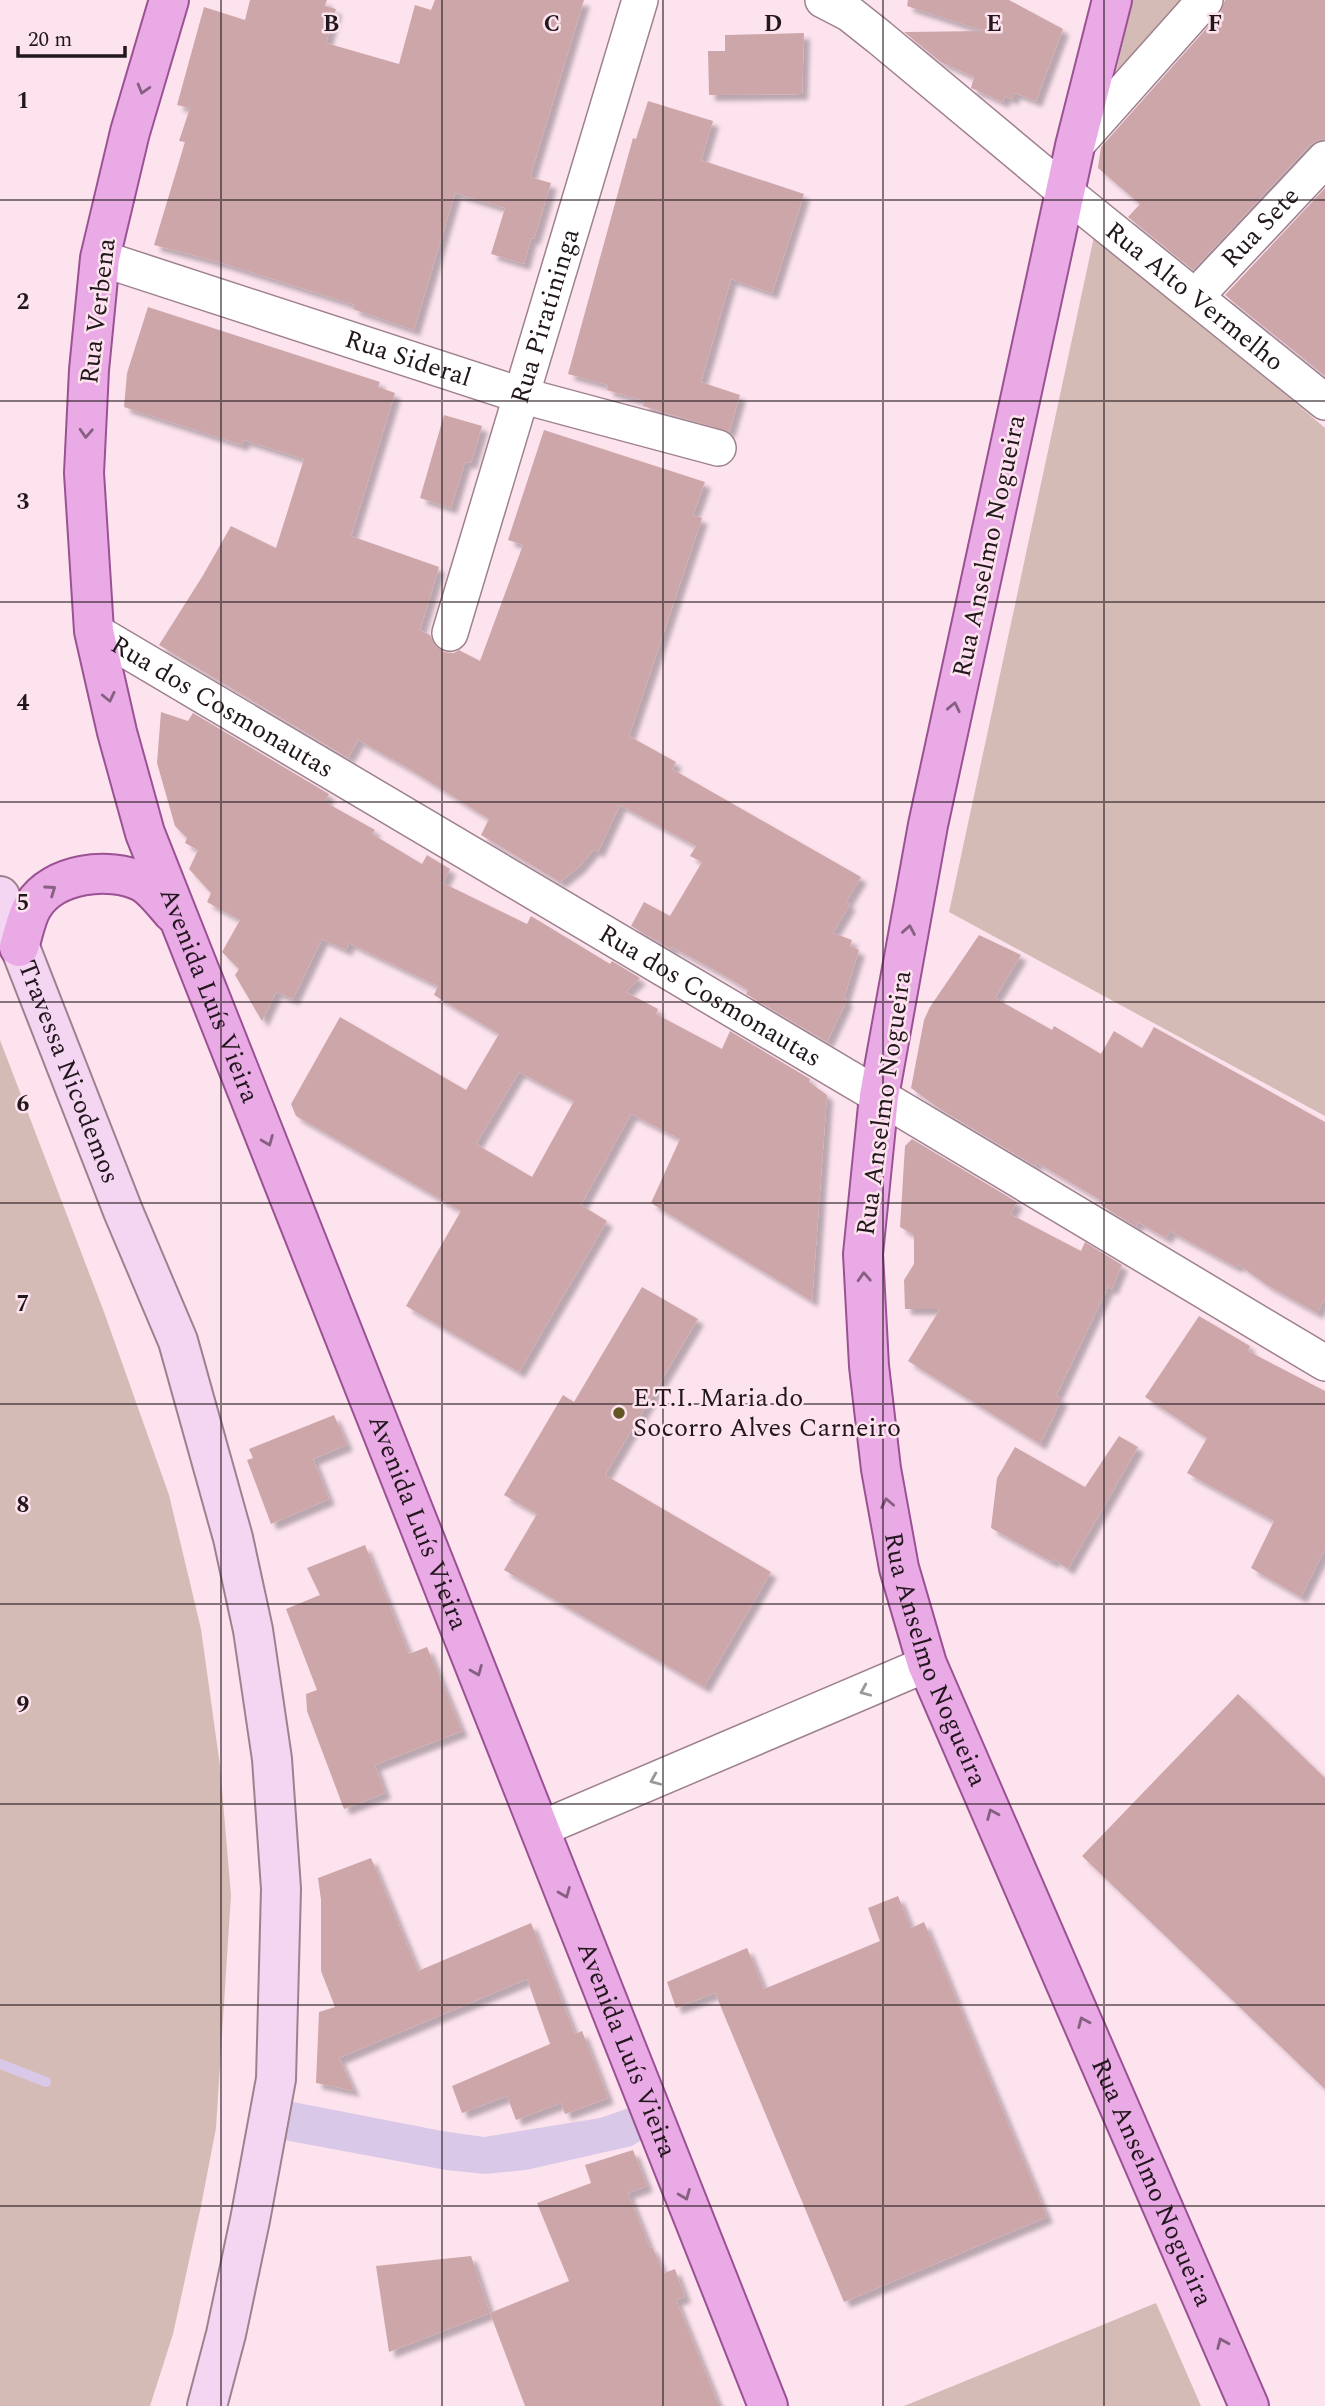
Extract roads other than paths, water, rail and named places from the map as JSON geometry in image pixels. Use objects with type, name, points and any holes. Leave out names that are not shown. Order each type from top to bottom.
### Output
[{"type":"main road","name":"Rua Verbena","points":[[94,631],[84,473],[89,370],[100,258],[130,132],[169,0]]},
{"type":"main road","name":"Rua Anselmo Nogueira","points":[[1112,0],[1075,146],[928,825],[879,1096],[863,1254],[869,1366],[881,1469],[899,1568],[927,1664],[1249,2406]]},
{"type":"main road","name":"Avenida Luís Vieira","points":[[94,631],[117,732],[145,833],[768,2406]]},
{"type":"main road","points":[[19,947],[33,906],[52,887],[82,875],[114,874],[143,883],[179,918]]},
{"type":"main road","name":"Travessa Nicodemos","points":[[0,896],[123,1211],[178,1341],[233,1538],[253,1630],[272,1759],[281,1889],[276,2079],[226,2334],[207,2406]]},
{"type":"street","name":"Rua Piratininga","points":[[450,633],[640,0]]},
{"type":"street","name":"Rua Alto Vermelho","points":[[824,0],[859,22],[1325,402]]},
{"type":"street","points":[[1075,146],[1205,0]]},
{"type":"street","name":"Rua Sete","points":[[1196,296],[1325,159]]},
{"type":"street","name":"Rua Sideral","points":[[100,258],[520,395],[718,448]]},
{"type":"street","name":"Rua dos Cosmonautas","points":[[94,631],[1325,1363]]},
{"type":"street","points":[[540,1829],[927,1664]]},
{"type":"waterway","points":[[0,2064],[46,2082]]},
{"type":"place","name":"E.T.I. Maria do Socorro Alves Carneiro","points":[[619,1413]]}]
